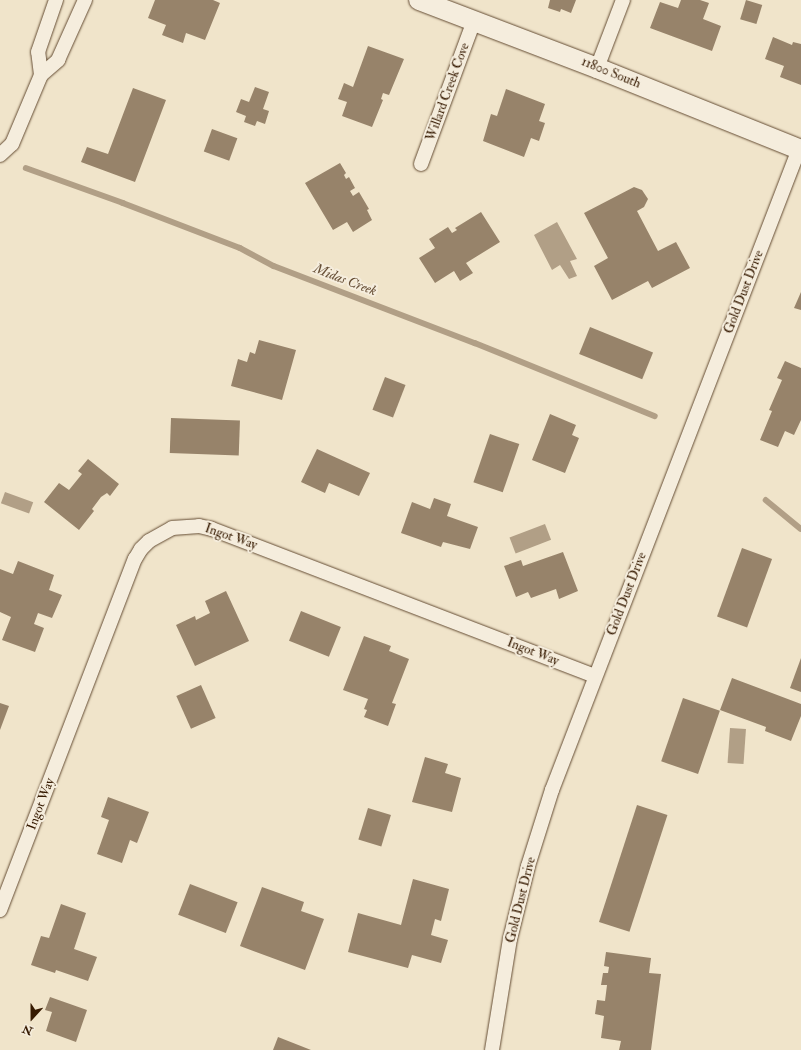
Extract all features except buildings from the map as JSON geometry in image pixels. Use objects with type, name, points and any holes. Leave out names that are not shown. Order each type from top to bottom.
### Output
[{"type":"main road","name":"11800 South","points":[[419,0],[597,68],[800,149]]},
{"type":"street","points":[[41,75],[38,52],[56,0]]},
{"type":"street","points":[[0,155],[12,144],[41,75],[58,60],[85,0]]},
{"type":"street","points":[[597,68],[623,0]]},
{"type":"street","name":"Willard Creek Cove","points":[[421,164],[474,21]]},
{"type":"street","name":"Gold Dust Drive","points":[[492,1050],[510,939],[528,866],[552,790],[800,149]]},
{"type":"street","name":"Ingot Way","points":[[0,910],[135,559],[141,549],[149,541],[172,528],[199,526],[212,529],[595,676]]},
{"type":"shaded area","points":[[557,222],[577,259],[570,261],[577,276],[569,279],[560,265],[552,270],[534,235]]},
{"type":"shaded area","points":[[5,492],[33,502],[29,514],[1,503]]},
{"type":"shaded area","points":[[545,524],[551,540],[516,553],[510,538]]},
{"type":"shaded area","points":[[730,728],[746,729],[744,764],[728,763]]},
{"type":"waterway","name":"Midas Creek","points":[[26,168],[240,248],[274,266],[475,343],[655,416]]},
{"type":"waterway","name":"Midas Creek","points":[[766,500],[801,529]]}]
